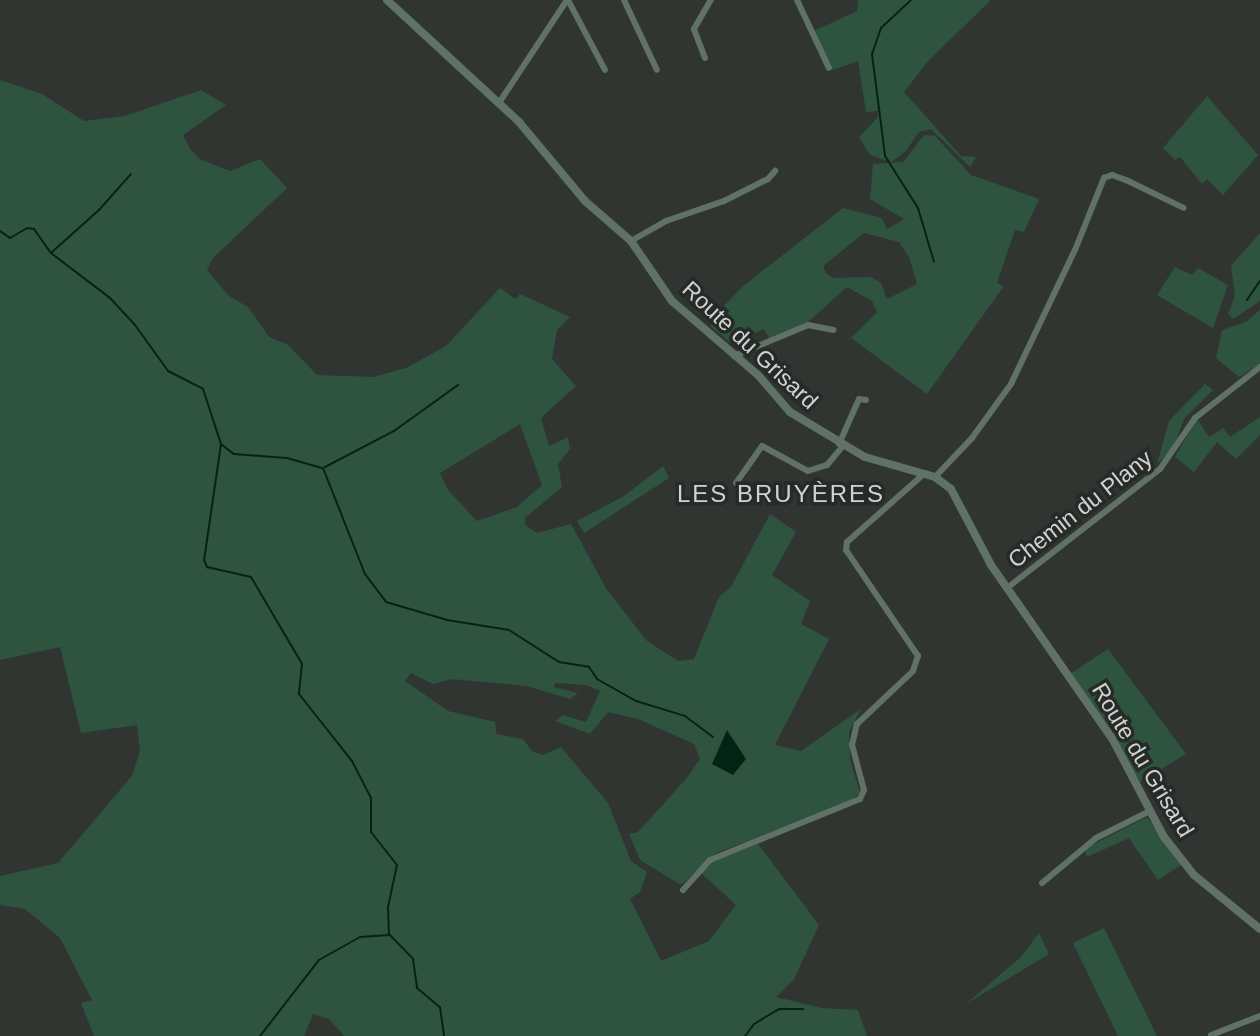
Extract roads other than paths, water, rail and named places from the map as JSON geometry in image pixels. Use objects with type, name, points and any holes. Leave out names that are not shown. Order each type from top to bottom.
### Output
[{"type":"street","name":"Route du Grisard","points":[[387,0],[499,103],[585,201],[631,241],[663,292],[734,356],[790,412],[841,445],[874,461],[935,477],[958,499],[1007,588],[1113,740],[1148,812],[1194,875],[1260,929]]},
{"type":"street","points":[[499,103],[567,0],[605,70]]},
{"type":"street","points":[[624,0],[657,70]]},
{"type":"street","points":[[705,58],[694,29],[711,0]]},
{"type":"street","points":[[797,0],[829,68]]},
{"type":"street","points":[[631,241],[666,221],[724,201],[768,179],[775,171]]},
{"type":"street","points":[[935,477],[972,438],[1011,384],[1075,250],[1104,178],[1112,175],[1141,185],[1184,208]]},
{"type":"street","points":[[734,356],[802,327],[814,324],[834,330]]},
{"type":"street","name":"Chemin du Plany","points":[[1007,588],[1160,470],[1195,418],[1260,367]]},
{"type":"street","points":[[736,483],[762,446],[808,471],[827,466],[841,445],[859,399],[866,400]]},
{"type":"street","points":[[683,890],[710,860],[860,799],[864,790],[852,745],[857,724],[913,671],[918,656],[846,550],[847,542],[925,473]]},
{"type":"street","points":[[1042,883],[1096,838],[1148,812]]},
{"type":"street","points":[[1211,1035],[1260,1016]]},
{"type":"waterway","points":[[911,0],[881,28],[872,54],[885,156],[918,208],[934,262]]},
{"type":"waterway","points":[[52,252],[99,210],[131,174]]},
{"type":"waterway","points":[[0,231],[10,238],[27,228],[34,229],[51,253],[110,298],[135,325],[168,371],[203,389],[221,444],[204,560],[207,567],[251,577],[302,664],[299,694],[352,761],[371,798],[371,832],[397,865],[388,907],[389,934],[413,959],[417,988],[440,1007],[444,1036]]},
{"type":"waterway","points":[[1247,300],[1260,281]]},
{"type":"waterway","points":[[325,467],[394,431],[458,385]]},
{"type":"waterway","points":[[221,444],[234,454],[287,458],[323,468],[365,574],[386,602],[447,620],[509,630],[559,662],[589,667],[597,679],[636,701],[685,716],[713,737]]},
{"type":"waterway","points":[[260,1036],[319,960],[360,937],[389,935]]},
{"type":"waterway","points":[[745,1036],[754,1024],[779,1009],[803,1009]]},
{"type":"district","name":"LES BRUYÈRES","points":[[781,494]]}]
